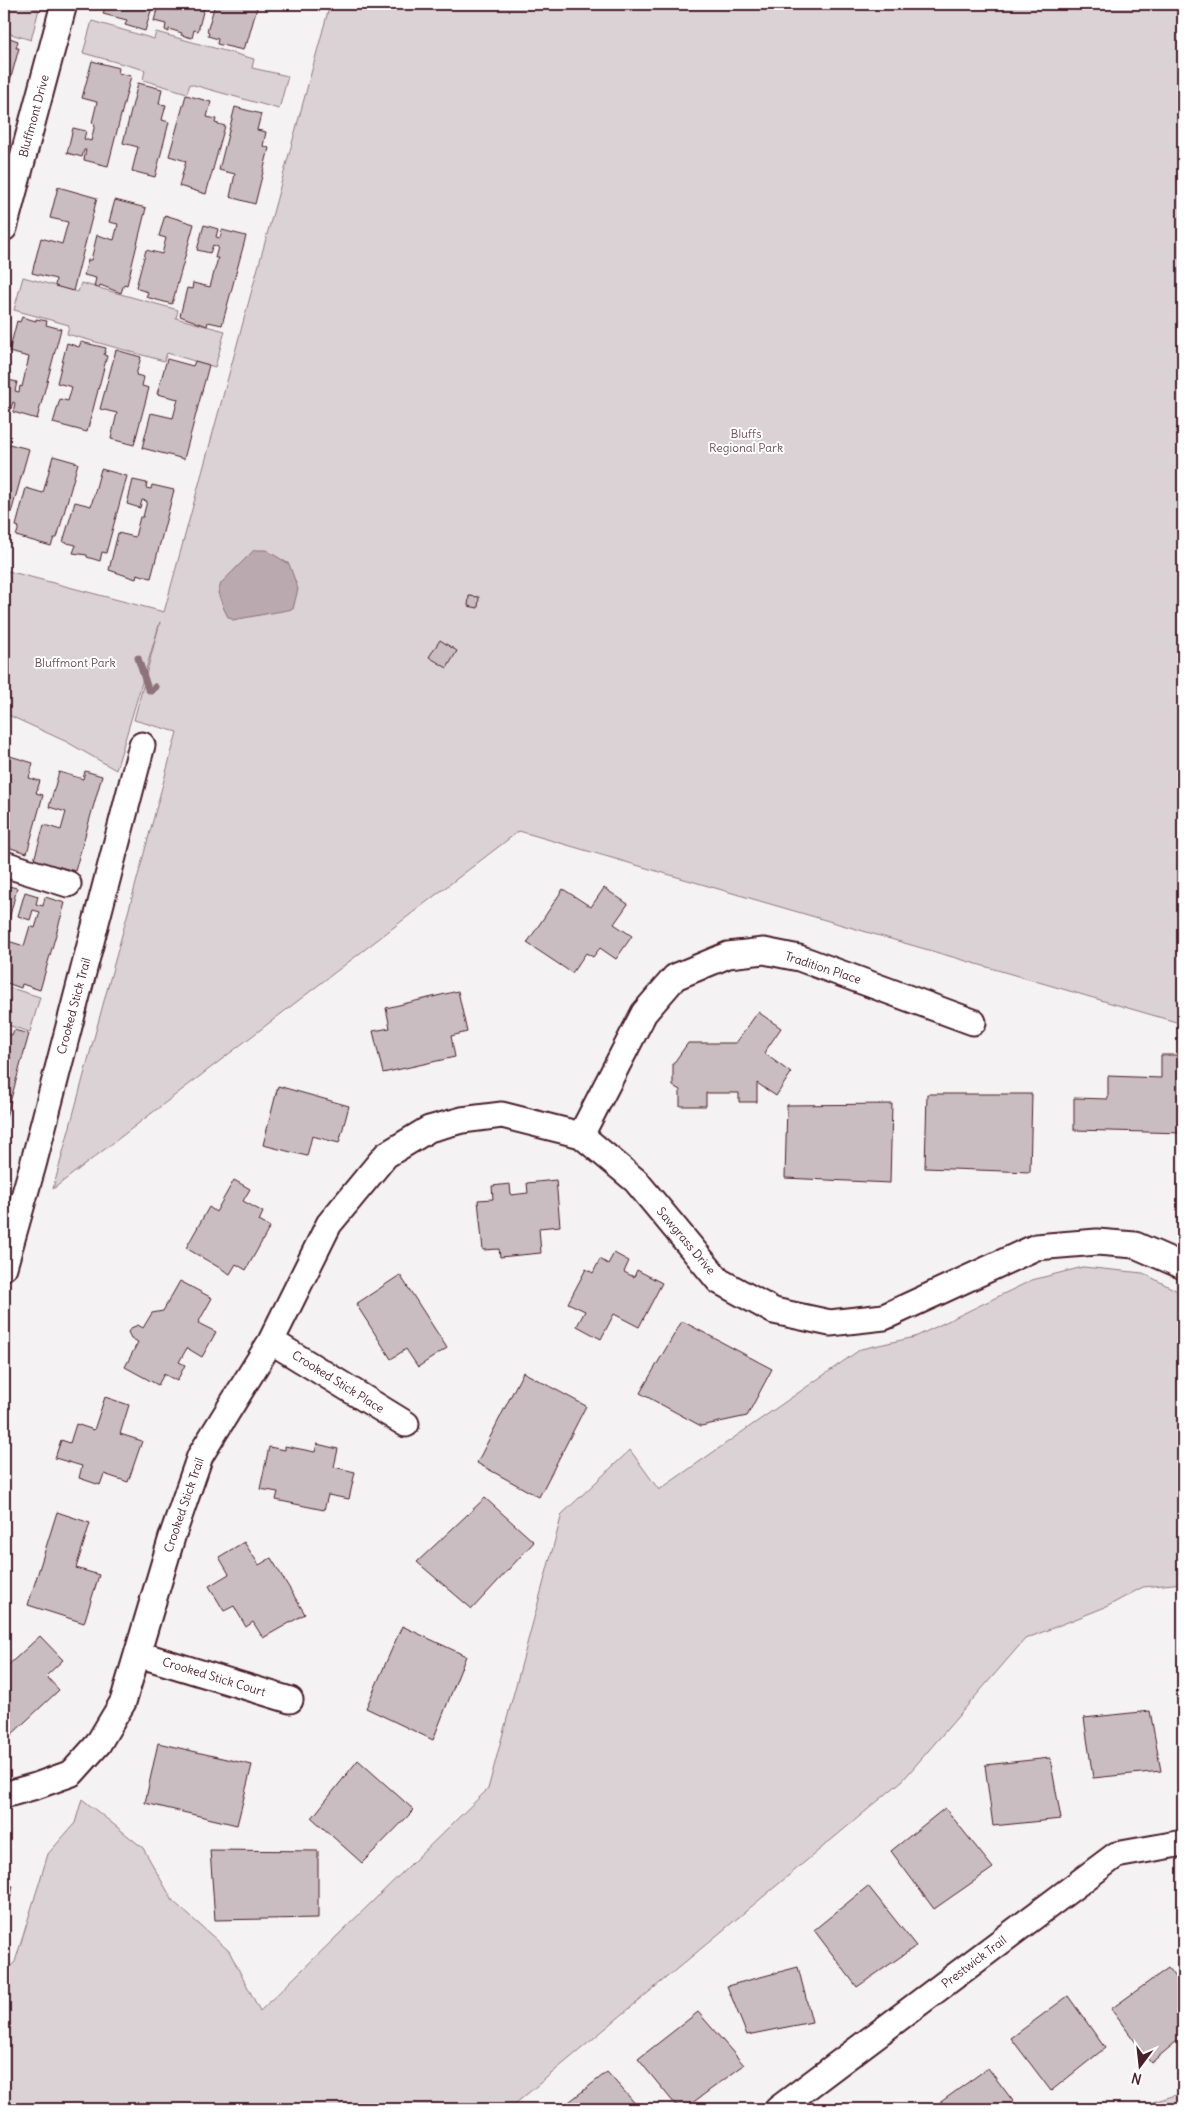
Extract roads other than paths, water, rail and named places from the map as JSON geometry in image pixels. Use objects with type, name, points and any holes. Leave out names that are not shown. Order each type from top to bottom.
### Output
[{"type":"street","name":"Bluffmont Drive","points":[[4,228],[64,4]]},
{"type":"street","name":"Crooked Stick Trail","points":[[4,1267],[33,1165],[142,745]]},
{"type":"street","points":[[4,864],[68,884]]},
{"type":"street","name":"Tradition Place","points":[[581,1135],[644,1013],[675,977],[728,955],[764,951],[799,958],[972,1022]]},
{"type":"street","name":"Sawgrass Drive","points":[[429,1129],[462,1120],[502,1115],[581,1135],[636,1181],[719,1281],[774,1312],[830,1324],[884,1317],[1036,1247],[1098,1242],[1135,1245],[1183,1266]]},
{"type":"street","name":"Crooked Stick Trail","points":[[4,1794],[36,1786],[72,1773],[98,1744],[123,1702],[172,1537],[200,1456],[270,1341],[329,1224],[386,1155],[429,1129]]},
{"type":"street","name":"Crooked Stick Place","points":[[270,1341],[406,1424]]},
{"type":"street","name":"Crooked Stick Court","points":[[138,1654],[290,1700]]},
{"type":"street","name":"Prestwick Trail","points":[[778,2109],[1116,1855],[1183,1843]]},
{"type":"waterway","points":[[138,658],[148,689],[151,691],[155,687]]},
{"type":"park label","name":"Bluffs Regional Park","points":[[746,441]]},
{"type":"park label","name":"Bluffmont Park","points":[[75,663]]}]
